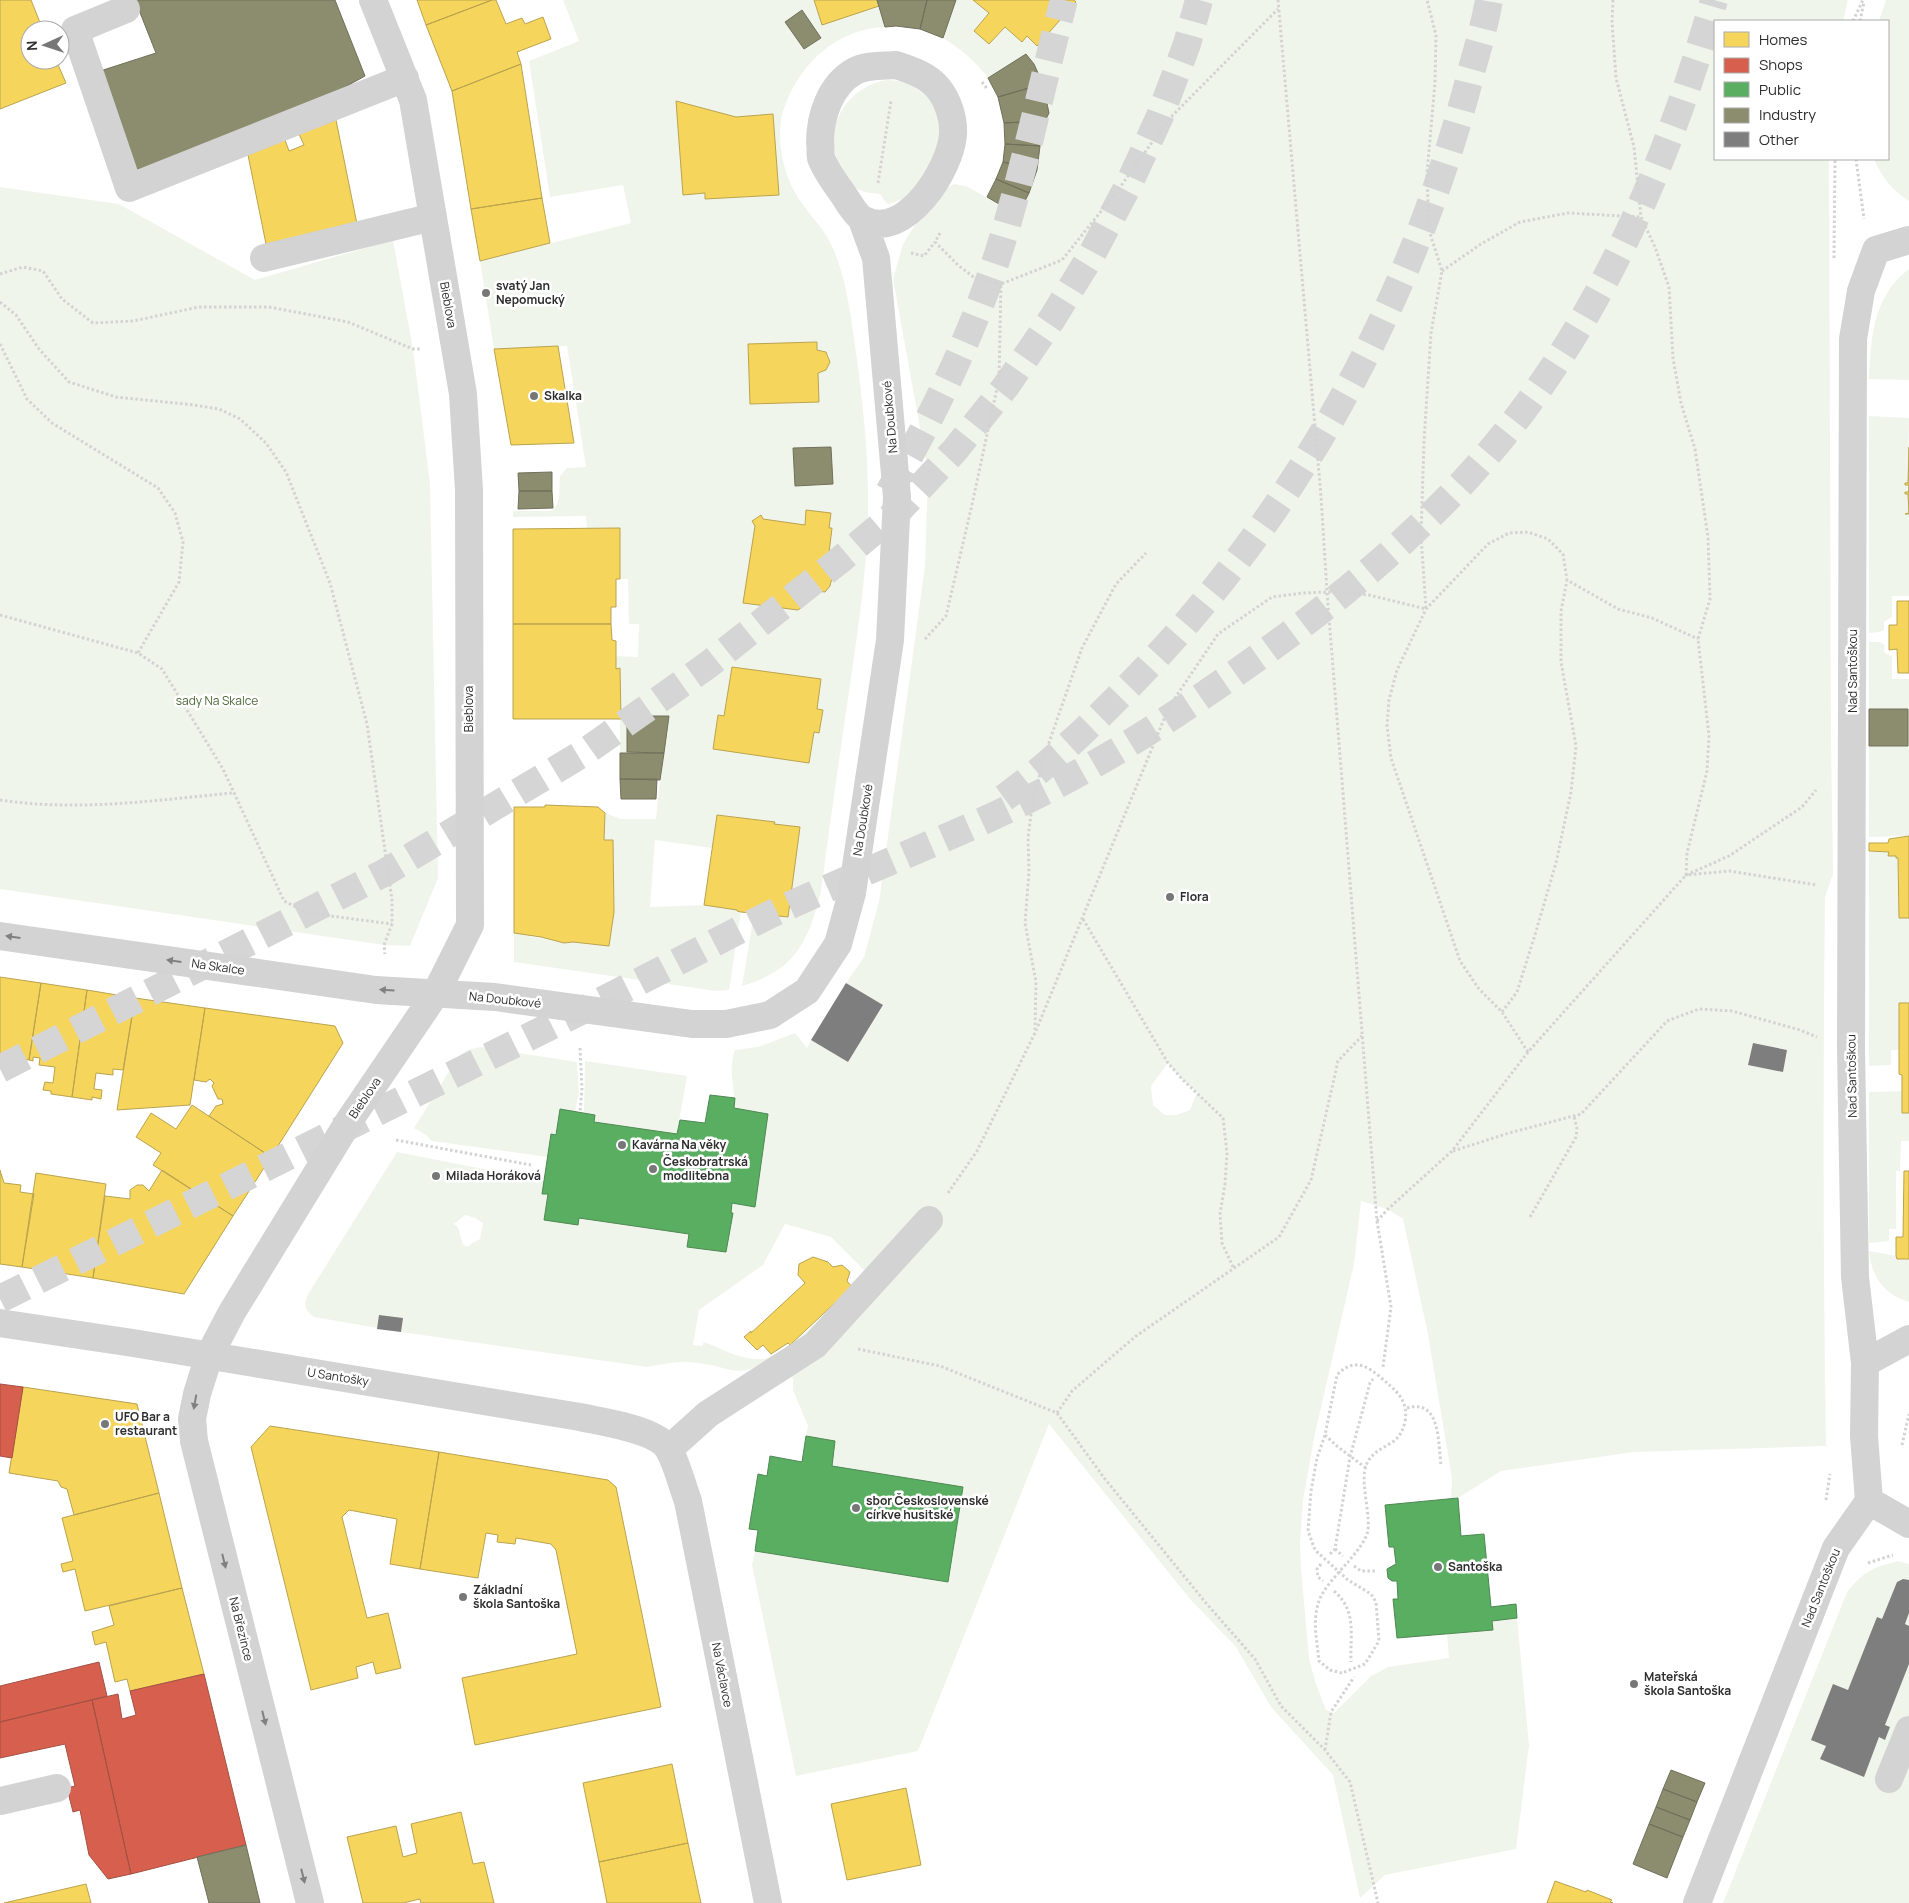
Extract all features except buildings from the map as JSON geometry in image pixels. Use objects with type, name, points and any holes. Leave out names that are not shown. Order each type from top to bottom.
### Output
[{"type":"street","name":"Bieblova","points":[[209,1356],[232,1312],[349,1121],[436,993],[470,925],[469,490],[463,394],[413,100],[373,0]]},
{"type":"street","points":[[126,9],[75,30],[129,188],[405,78]]},
{"type":"street","name":"Na Doubkové","points":[[436,993],[495,997],[692,1024],[726,1024],[770,1015],[807,991],[838,944],[852,893],[890,640],[897,497],[876,258],[877,222],[831,178],[821,157],[820,128],[827,105],[840,83],[856,70],[896,65],[919,73],[939,89],[951,114],[954,133],[949,155],[932,187],[914,209],[877,222]]},
{"type":"street","points":[[264,258],[433,216]]},
{"type":"street","points":[[1876,250],[1909,240]]},
{"type":"street","name":"Nad Santoškou","points":[[1697,1903],[1836,1548],[1869,1501],[1864,1436],[1865,1363],[1855,1276],[1851,1050],[1853,338],[1861,291],[1876,250]]},
{"type":"street","name":"Na Skalce","points":[[0,936],[376,990],[436,993]]},
{"type":"street","points":[[669,1448],[708,1414],[815,1345],[929,1220]]},
{"type":"street","name":"U Santošky","points":[[0,1323],[580,1417],[643,1432],[657,1438],[669,1448]]},
{"type":"street","points":[[1865,1363],[1909,1339]]},
{"type":"street","name":"Na Březince","points":[[209,1356],[197,1394],[192,1419],[194,1441],[310,1903]]},
{"type":"street","name":"Na Václavce","points":[[669,1448],[688,1501],[768,1903]]},
{"type":"street","points":[[1869,1501],[1909,1524]]},
{"type":"street","points":[[1889,1779],[1909,1730]]},
{"type":"street","points":[[0,1801],[57,1788]]},
{"type":"path","points":[[1278,0],[1320,486],[1377,1221],[1391,1307],[1383,1367]]},
{"type":"path","points":[[1426,609],[1421,536],[1424,441],[1431,333],[1442,271],[1429,230],[1428,173],[1435,83],[1436,34],[1427,0]]},
{"type":"path","points":[[1613,0],[1612,22],[1616,78],[1634,147],[1641,217],[1656,247],[1669,287],[1673,358],[1682,403],[1695,449],[1708,538],[1710,599],[1698,639],[1709,736],[1707,771],[1687,853],[1686,875]]},
{"type":"path","points":[[1854,20],[1864,0]]},
{"type":"path","points":[[1860,20],[1864,0]]},
{"type":"path","points":[[942,226],[936,242],[976,279],[1001,284],[1062,260],[1118,190],[1168,120],[1278,8]]},
{"type":"path","points":[[877,222],[875,203],[896,65]]},
{"type":"path","points":[[982,82],[988,90]]},
{"type":"path","points":[[1856,160],[1863,216],[1876,250]]},
{"type":"path","points":[[1442,271],[1481,244],[1520,222],[1568,213],[1641,217]]},
{"type":"path","points":[[0,274],[22,267],[43,271],[62,299],[93,323],[133,321],[199,307],[269,307],[348,322],[413,349],[424,350],[455,344]]},
{"type":"path","points":[[890,640],[923,641],[946,616],[999,379],[1001,284]]},
{"type":"path","points":[[0,302],[16,315],[39,349],[69,382],[116,397],[218,409],[240,419],[266,443],[286,472],[330,583],[367,724],[392,900],[392,924],[384,945],[385,954]]},
{"type":"path","points":[[0,344],[27,400],[52,423],[158,488],[174,513],[183,542],[179,582],[138,653]]},
{"type":"path","points":[[1502,1012],[1516,992],[1556,863],[1571,792],[1576,746],[1560,662],[1561,611],[1568,580],[1563,554],[1548,540],[1528,532],[1509,534],[1488,544],[1426,609],[1397,670],[1389,700],[1387,726],[1391,758],[1460,961],[1479,989],[1502,1012],[1528,1052]]},
{"type":"path","points":[[1035,1033],[1036,982],[1025,923],[1029,872],[1028,838],[1032,806],[1045,754],[1082,648],[1116,584],[1146,553]]},
{"type":"path","points":[[1568,580],[1618,609],[1652,618],[1698,639]]},
{"type":"path","points":[[929,1220],[977,1151],[1035,1033],[1169,707],[1218,634],[1272,597],[1303,593],[1327,592],[1368,595],[1426,609]]},
{"type":"path","points":[[0,615],[138,653],[162,668],[223,769],[284,901],[308,913],[392,924]]},
{"type":"path","points":[[1377,1221],[1388,1208],[1452,1151],[1528,1052],[1686,875],[1729,856],[1802,807],[1819,784]]},
{"type":"path","points":[[0,800],[24,804],[111,804],[233,793]]},
{"type":"path","points":[[1686,875],[1729,871],[1826,886]]},
{"type":"path","points":[[1082,919],[1168,1063],[1223,1118],[1227,1153],[1225,1184],[1220,1214],[1222,1244],[1234,1269]]},
{"type":"path","points":[[1452,1151],[1509,1133],[1581,1114],[1667,1021],[1699,1009],[1732,1011],[1800,1030],[1851,1050]]},
{"type":"path","points":[[1058,1413],[1072,1391],[1136,1336],[1279,1237],[1311,1180],[1338,1060],[1362,1035]]},
{"type":"path","points":[[580,1048],[582,1088],[580,1112]]},
{"type":"path","points":[[1530,1217],[1576,1137],[1577,1129],[1574,1116]]},
{"type":"path","points":[[396,1140],[531,1165]]},
{"type":"path","points":[[866,1350],[940,1366],[1058,1413],[1075,1439],[1111,1486],[1206,1603],[1255,1659],[1281,1706],[1325,1750],[1350,1782],[1378,1903]]},
{"type":"path","points":[[1406,1408],[1401,1434],[1393,1441],[1376,1450],[1366,1468],[1364,1485],[1368,1532],[1362,1544],[1340,1572],[1319,1600],[1314,1621],[1319,1661],[1330,1670],[1342,1672],[1365,1664],[1378,1641],[1376,1602],[1371,1594],[1348,1580],[1340,1572],[1315,1550],[1308,1531],[1311,1491],[1317,1458],[1325,1435],[1337,1375],[1351,1365],[1362,1364],[1373,1371],[1404,1402],[1406,1408]]},
{"type":"path","points":[[1330,1554],[1335,1549],[1350,1457],[1373,1378]]},
{"type":"path","points":[[1406,1408],[1414,1406],[1427,1410],[1435,1419],[1440,1465]]},
{"type":"path","points":[[1901,1448],[1909,1414]]},
{"type":"path","points":[[1325,1435],[1366,1468]]},
{"type":"path","points":[[1826,1502],[1831,1468]]},
{"type":"path","points":[[1335,1549],[1343,1556]]},
{"type":"path","points":[[1321,1564],[1317,1569],[1318,1577],[1323,1581]]},
{"type":"path","points":[[1354,1566],[1361,1570],[1377,1570]]},
{"type":"path","points":[[1334,1591],[1343,1599],[1350,1611],[1351,1662]]},
{"type":"path","points":[[1325,1750],[1332,1712],[1354,1676]]},
{"type":"green space","points":[[563,0],[814,0],[822,25],[879,6],[885,27],[855,33],[841,39],[816,57],[797,81],[782,114],[781,121],[780,143],[788,177],[807,211],[828,239],[844,281],[861,387],[868,494],[866,558],[862,600],[821,891],[811,925],[797,952],[775,972],[760,980],[742,986],[754,914],[788,917],[800,827],[717,815],[712,848],[655,840],[650,907],[704,905],[741,912],[729,990],[716,991],[514,962],[514,933],[564,943],[573,942],[609,946],[614,912],[613,840],[604,840],[605,813],[621,819],[656,819],[660,779],[620,779],[620,669],[616,669],[616,656],[638,657],[639,624],[629,624],[628,579],[620,579],[587,528],[586,516],[513,517],[513,511],[551,511],[556,506],[559,498],[560,476],[567,468],[586,467],[567,346],[494,349],[480,261],[631,223],[623,185],[550,197],[529,61],[579,41]],"holes":[[[802,10],[804,49],[785,22]],[[676,101],[736,117],[773,114],[779,194],[706,199],[705,193],[683,195]],[[816,342],[817,350],[824,350],[829,355],[830,362],[826,370],[750,404],[748,344]],[[831,447],[833,484],[795,486],[793,449]],[[807,511],[831,513],[829,528],[832,528],[828,560],[833,580],[829,588],[824,592],[808,590],[806,604],[798,610],[744,603],[755,526],[752,521],[760,515],[763,519],[805,525]],[[732,667],[821,680],[817,709],[823,711],[819,733],[814,732],[809,763],[713,749],[718,716],[724,716]],[[627,716],[669,716],[664,753],[627,752]]]},
{"type":"green space","points":[[956,0],[973,0],[989,13],[974,31],[989,44],[1005,27],[1022,42],[1027,36],[1037,46],[1076,2],[1074,0],[1848,0],[1843,20],[1714,20],[1714,160],[1829,160],[1833,874],[1825,897],[1824,1309],[1826,1446],[1634,1452],[1501,1471],[1458,1498],[1451,1499],[1452,1479],[1428,1334],[1403,1219],[1387,1209],[1361,1201],[1354,1264],[1314,1438],[1303,1501],[1300,1543],[1301,1569],[1309,1658],[1315,1681],[1326,1710],[1334,1713],[1371,1676],[1388,1667],[1449,1658],[1447,1634],[1492,1630],[1492,1621],[1517,1618],[1529,1745],[1516,1849],[1385,1875],[1360,1898],[1333,1775],[1271,1707],[1236,1647],[1190,1599],[1049,1424],[918,1751],[796,1776],[752,1565],[755,1551],[948,1582],[963,1487],[832,1466],[835,1441],[806,1436],[808,1426],[793,1390],[793,1379],[773,1356],[751,1369],[743,1371],[691,1362],[648,1367],[401,1332],[314,1317],[306,1309],[305,1305],[309,1293],[397,1152],[544,1181],[542,1194],[548,1194],[544,1220],[578,1225],[579,1218],[689,1234],[687,1247],[732,1213],[732,1203],[755,1207],[768,1114],[734,1108],[732,1066],[735,1050],[758,1047],[795,1033],[807,1048],[811,1040],[848,1062],[883,1006],[846,983],[864,957],[879,902],[925,566],[928,472],[893,279],[903,244],[915,225],[945,189],[954,184],[966,186],[1018,215],[1036,170],[1039,147],[1039,121],[1045,121],[1048,113],[1045,86],[1027,54],[988,78],[956,46],[943,38]],"holes":[[[1168,1063],[1197,1092],[1190,1110],[1176,1115],[1165,1115],[1153,1105],[1151,1086]],[[465,1215],[483,1223],[480,1239],[468,1247],[463,1245],[458,1227],[454,1224]],[[785,1224],[831,1237],[865,1271],[850,1284],[852,1288],[809,1329],[772,1356],[754,1359],[739,1356],[704,1342],[702,1346],[693,1345],[699,1310],[763,1265]]]},
{"type":"green space","points":[[1886,0],[1909,0],[1909,201],[1888,183],[1874,160],[1889,160],[1889,20],[1879,20]]},
{"type":"green space","points":[[886,80],[901,81],[911,85],[932,100],[939,112],[941,128],[939,145],[929,175],[903,199],[889,204],[886,203],[880,194],[860,190],[849,182],[835,154],[834,140],[835,126],[849,101],[859,91],[872,84]]},
{"type":"green space","name":"sady Na Skalce","points":[[0,187],[119,204],[255,280],[393,240],[413,349],[430,483],[438,878],[410,946],[384,945],[0,889]]},
{"type":"green space","points":[[1909,269],[1909,380],[1869,379],[1873,334],[1881,305],[1887,292]]},
{"type":"green space","points":[[1869,416],[1909,418],[1908,483],[1905,483],[1905,485],[1909,485],[1909,492],[1905,494],[1908,494],[1909,513],[1905,514],[1909,514],[1909,596],[1892,596],[1892,617],[1884,622],[1884,630],[1869,633]]},
{"type":"green space","points":[[1869,642],[1880,642],[1885,645],[1884,652],[1892,657],[1892,679],[1909,679],[1909,836],[1869,837],[1869,746],[1908,746],[1907,709],[1869,709]]},
{"type":"green space","points":[[1869,852],[1889,852],[1889,856],[1896,856],[1898,858],[1899,918],[1909,918],[1909,1003],[1899,1003],[1899,1050],[1891,1050],[1891,1065],[1869,1066]]},
{"type":"green space","points":[[481,1047],[577,1062],[579,1093],[575,1112],[560,1110],[556,1135],[551,1135],[548,1157],[432,1141],[414,1128],[458,1057],[467,1050]]},
{"type":"green space","points":[[585,1061],[687,1076],[677,1134],[594,1122],[595,1115],[584,1113]]},
{"type":"green space","points":[[1907,1091],[1909,1141],[1901,1141],[1900,1171],[1896,1171],[1896,1229],[1889,1229],[1889,1241],[1869,1243],[1869,1092]]},
{"type":"green space","points":[[1869,1251],[1897,1256],[1897,1259],[1909,1259],[1909,1302],[1892,1295],[1880,1283],[1873,1269]]},
{"type":"green space","points":[[1898,1561],[1909,1564],[1909,1903],[1723,1903],[1847,1592],[1858,1579],[1869,1571]]},
{"type":"tunnel","points":[[889,492],[940,397],[983,297],[1014,200],[1064,0]]},
{"type":"tunnel","points":[[0,1069],[384,873],[585,752],[708,665],[840,560],[899,510],[955,450],[1006,386],[1052,319],[1092,254],[1128,186],[1160,116],[1187,44],[1199,0]]},
{"type":"tunnel","points":[[1004,798],[1052,760],[1082,732],[1125,690],[1185,625],[1240,557],[1290,486],[1335,411],[1376,334],[1411,254],[1442,172],[1467,88],[1489,0]]},
{"type":"tunnel","points":[[0,1299],[603,1000],[763,918],[971,827],[1039,794],[1091,766],[1167,720],[1294,631],[1373,568],[1423,523],[1495,445],[1539,389],[1578,329],[1612,266],[1643,202],[1693,68],[1714,0]]},
{"type":"place","name":"svatý Jan Nepomucký","points":[[486,293]]},
{"type":"place","name":"Skalka","points":[[534,396]]},
{"type":"place","name":"Flora","points":[[1170,897]]},
{"type":"place","name":"Kavárna Na věky","points":[[622,1145]]},
{"type":"place","name":"Českobratrská modlitebna","points":[[653,1169]]},
{"type":"place","name":"Milada Horáková","points":[[436,1176]]},
{"type":"place","name":"UFO Bar a restaurant","points":[[105,1424]]},
{"type":"place","name":"sbor Československé církve husitské","points":[[856,1508]]},
{"type":"place","name":"Santoška","points":[[1438,1567]]},
{"type":"place","name":"Základní škola Santoška","points":[[463,1597]]},
{"type":"place","name":"Mateřská škola Santoška","points":[[1634,1684]]}]
